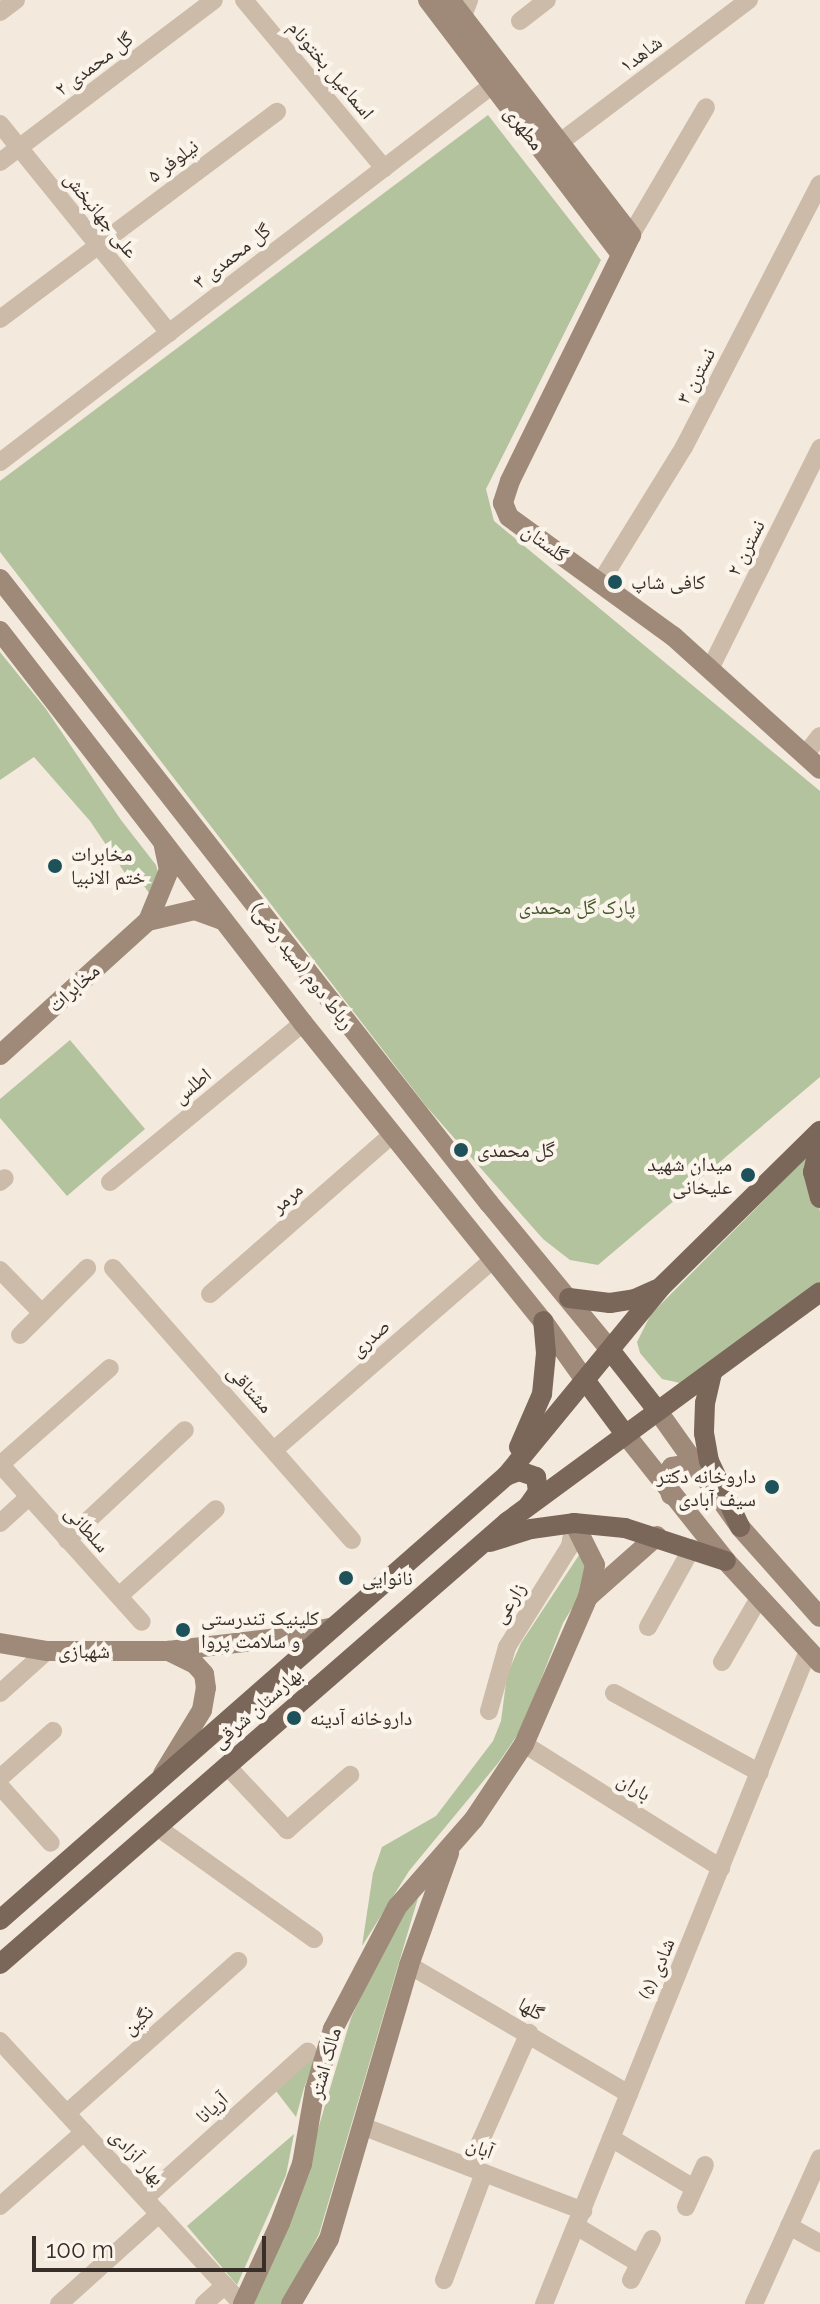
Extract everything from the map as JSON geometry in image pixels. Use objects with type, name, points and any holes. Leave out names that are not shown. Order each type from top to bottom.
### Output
[{"type":"main road","points":[[820,1131],[661,1287],[585,1380],[625,1434],[820,1292]]},
{"type":"main road","points":[[820,1142],[813,1172],[820,1198]]},
{"type":"main road","points":[[569,1298],[610,1303],[635,1299],[661,1287]]},
{"type":"main road","points":[[506,1476],[542,1394],[546,1353],[543,1321]]},
{"type":"main road","points":[[610,1350],[657,1410]]},
{"type":"main road","points":[[712,1373],[704,1433],[709,1461],[740,1527]]},
{"type":"main road","name":"بهارستان شرقی","points":[[0,1920],[506,1476],[585,1380]]},
{"type":"main road","name":"بهارستان شرقی","points":[[0,1964],[479,1546],[625,1434]]},
{"type":"main road","points":[[506,1476],[519,1471],[536,1477],[538,1492],[529,1505]]},
{"type":"main road","points":[[479,1546],[531,1529],[574,1523],[625,1528],[657,1536],[726,1561]]},
{"type":"street","points":[[0,12],[16,0]]},
{"type":"street","name":"گل محمدی ۲","points":[[0,162],[214,0]]},
{"type":"street","name":"اسماعیل بختونام","points":[[244,0],[384,168]]},
{"type":"street","name":"مطهری","points":[[428,0],[621,254]]},
{"type":"street","points":[[520,21],[547,0]]},
{"type":"street","name":"شاهد۱","points":[[559,143],[749,0]]},
{"type":"street","name":"مطهری","points":[[460,5],[559,143],[631,235]]},
{"type":"street","name":"گل محمدی ۳","points":[[0,462],[491,86]]},
{"type":"street","points":[[631,235],[706,107]]},
{"type":"street","name":"نیلوفر ۵","points":[[0,319],[277,112]]},
{"type":"street","name":"علی جهانبخش","points":[[0,124],[169,333]]},
{"type":"street","name":"نسترن ۳","points":[[600,583],[684,447],[820,184]]},
{"type":"street","name":"گلستان","points":[[631,235],[510,481],[503,503],[509,517],[711,667],[813,762]]},
{"type":"street","name":"نسترن ۲","points":[[711,667],[820,448]]},
{"type":"street","name":"رباط دوم (سید رضی)","points":[[0,579],[489,1203],[610,1350]]},
{"type":"street","name":"رباط دوم (سید رضی)","points":[[0,631],[303,1023],[543,1321],[585,1380]]},
{"type":"street","points":[[813,762],[820,736]]},
{"type":"street","points":[[148,921],[169,870],[162,841]]},
{"type":"street","points":[[148,921],[195,910],[224,921]]},
{"type":"street","name":"مخابرات","points":[[2,1050],[148,921]]},
{"type":"street","name":"اطلس","points":[[110,1182],[303,1023]]},
{"type":"street","name":"مرمر","points":[[210,1294],[393,1134]]},
{"type":"street","points":[[466,1224],[486,1214],[489,1203]]},
{"type":"street","name":"صدری","points":[[274,1450],[494,1259]]},
{"type":"street","points":[[20,1335],[87,1268]]},
{"type":"street","name":"مشتاقی","points":[[113,1268],[352,1540]]},
{"type":"street","points":[[0,1270],[42,1313]]},
{"type":"street","points":[[0,1464],[110,1368]]},
{"type":"street","points":[[657,1410],[740,1527],[820,1617]]},
{"type":"street","points":[[67,1540],[185,1430]]},
{"type":"street","points":[[625,1434],[726,1561],[814,1657]]},
{"type":"street","name":"سلطانی","points":[[0,1464],[142,1622]]},
{"type":"street","points":[[671,1495],[666,1475],[672,1467],[685,1465],[701,1476]]},
{"type":"street","points":[[0,1523],[29,1497]]},
{"type":"street","points":[[119,1596],[216,1509]]},
{"type":"street","points":[[574,1523],[595,1565],[588,1597]]},
{"type":"street","name":"زارعی","points":[[489,1711],[507,1647],[570,1546],[574,1523]]},
{"type":"street","points":[[588,1597],[657,1536]]},
{"type":"street","points":[[648,1627],[692,1548]]},
{"type":"street","name":"مالک اشتر","points":[[242,2304],[280,2223],[302,2164],[315,2089],[333,2029],[397,1907],[452,1845],[524,1744],[588,1597]]},
{"type":"street","points":[[722,1662],[759,1598]]},
{"type":"street","name":"شهبازی","points":[[0,1643],[47,1651],[168,1651],[287,1637],[334,1627]]},
{"type":"street","points":[[0,1693],[47,1651]]},
{"type":"street","points":[[160,1780],[202,1710],[206,1688],[204,1674],[195,1664],[168,1651]]},
{"type":"street","name":"شادی (۵)","points":[[544,2304],[760,1773],[814,1657]]},
{"type":"street","points":[[614,1693],[760,1773]]},
{"type":"street","points":[[0,1778],[53,1731]]},
{"type":"street","name":"باران","points":[[524,1744],[721,1868]]},
{"type":"street","points":[[227,1766],[287,1830],[350,1775]]},
{"type":"street","points":[[0,1786],[51,1843]]},
{"type":"street","points":[[157,1827],[314,1939]]},
{"type":"street","name":"مالک اشتر","points":[[291,2304],[329,2239],[409,1965],[452,1845]]},
{"type":"street","name":"نگین","points":[[67,2113],[238,1961]]},
{"type":"street","name":"گلها","points":[[409,1965],[629,2094]]},
{"type":"street","points":[[444,2280],[476,2170],[529,2033]]},
{"type":"street","name":"بهار آزادی","points":[[0,2041],[242,2304]]},
{"type":"street","name":"آریانا","points":[[145,2198],[308,2051]]},
{"type":"street","name":"آبان","points":[[362,2126],[476,2170],[579,2218],[634,2271],[652,2239]]},
{"type":"street","points":[[0,2206],[84,2132]]},
{"type":"street","points":[[611,2138],[694,2188]]},
{"type":"street","points":[[754,2304],[820,2158]]},
{"type":"street","points":[[686,2207],[705,2165]]},
{"type":"street","points":[[59,2304],[159,2214]]},
{"type":"street","points":[[789,2226],[820,2243]]},
{"type":"street","points":[[204,2304],[225,2285]]},
{"type":"green space","name":"پارک گل محمدی","points":[[488,115],[601,260],[486,489],[494,521],[820,791],[820,1077],[598,1265],[570,1260],[543,1239],[426,1106],[0,552],[0,481]]},
{"type":"green space","points":[[0,652],[46,709],[121,820],[156,865],[160,879],[149,893],[137,876],[131,882],[90,821],[34,757],[0,780]]},
{"type":"green space","points":[[70,1040],[145,1129],[67,1196],[0,1118],[0,1099]]},
{"type":"green space","name":"میدان شهید علیخانی","points":[[808,1156],[820,1211],[820,1282],[699,1374],[680,1383],[662,1379],[640,1353],[637,1342],[651,1314]]},
{"type":"green space","points":[[583,1549],[586,1585],[563,1623],[522,1728],[499,1762],[409,1871],[362,1946],[373,1873],[382,1847],[436,1816],[493,1741],[501,1721],[507,1675],[521,1643]]},
{"type":"green space","points":[[418,1898],[319,2234],[283,2304],[252,2304],[296,2203],[351,2018],[397,1918]]},
{"type":"green space","points":[[318,2051],[304,2088],[296,2117],[276,2091]]},
{"type":"green space","points":[[294,2134],[286,2175],[237,2285],[187,2226]]},
{"type":"place","name":"کافی شاپ","points":[[615,582]]},
{"type":"place","name":"مخابرات ختم الانبیا","points":[[55,866]]},
{"type":"place","name":"گل محمدی","points":[[461,1150]]},
{"type":"place","name":"میدان شهید علیخانی","points":[[748,1175]]},
{"type":"place","name":"داروخانه دکتر سیف آبادی","points":[[772,1487]]},
{"type":"place","name":"نانوایی","points":[[346,1578]]},
{"type":"place","name":"کلینیک تندرستی و سلامت پروا","points":[[183,1630]]},
{"type":"place","name":"داروخانه آدینه","points":[[294,1718]]}]
